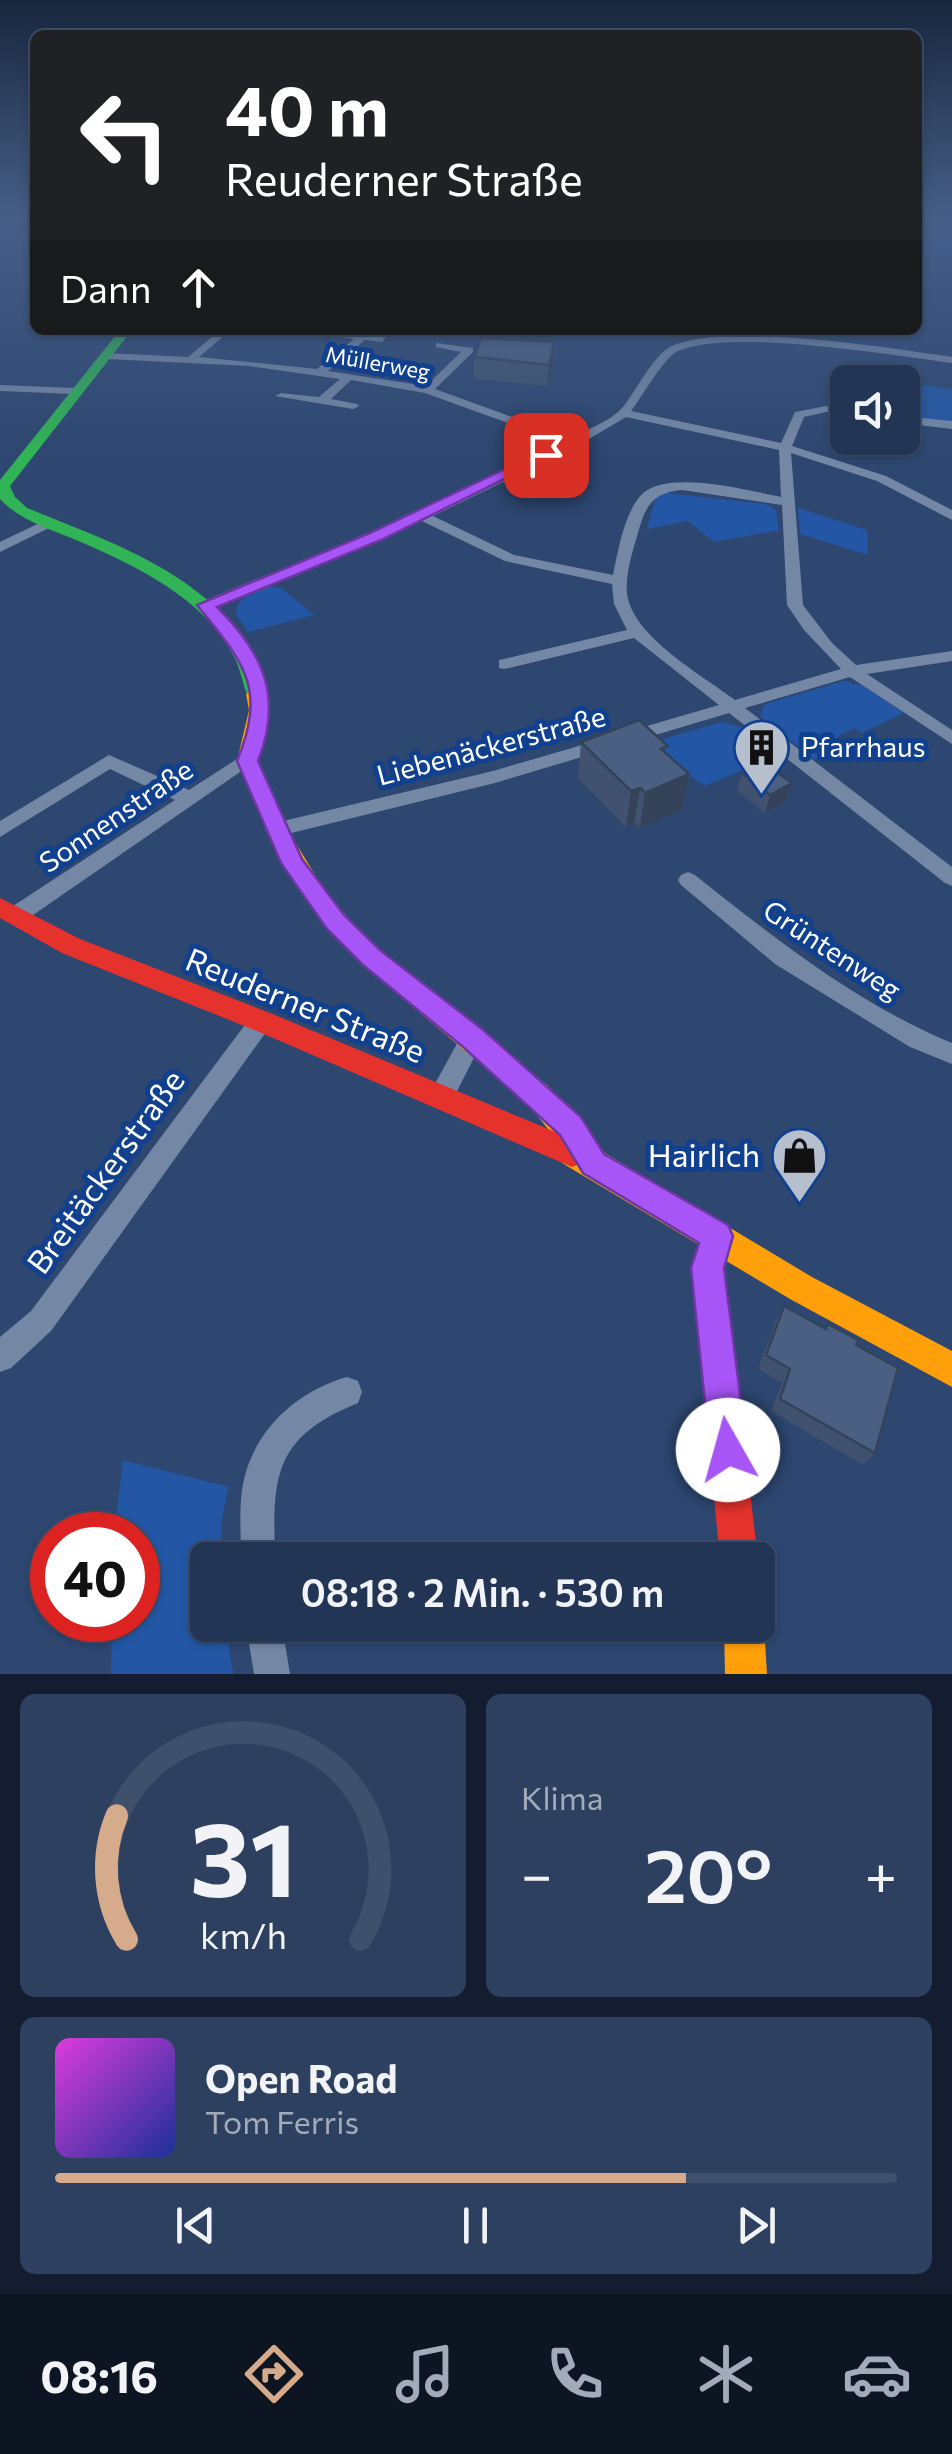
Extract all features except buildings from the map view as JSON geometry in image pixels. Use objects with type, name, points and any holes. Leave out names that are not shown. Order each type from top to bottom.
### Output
[{"type":"street","points":[[122,335],[74,390],[3,486],[8,499],[48,523],[136,563],[206,605],[231,630],[251,665],[261,708],[257,738],[247,761],[292,863],[336,922],[372,958],[472,1038],[570,1126],[594,1164]]},
{"type":"street","points":[[192,358],[220,335]]},
{"type":"street","points":[[346,335],[382,339]]},
{"type":"street","points":[[320,372],[362,337]]},
{"type":"street","points":[[206,605],[422,516],[573,442],[624,413],[674,348],[700,341],[822,344],[952,360]]},
{"type":"street","points":[[428,390],[469,350],[440,345]]},
{"type":"street","name":"Müllerweg","points":[[107,356],[192,358],[320,372],[428,390],[573,442]]},
{"type":"street","points":[[322,401],[349,376]]},
{"type":"street","points":[[0,388],[74,390]]},
{"type":"street","points":[[281,396],[353,406]]},
{"type":"street","points":[[830,410],[799,414],[785,450],[795,605],[807,626],[852,671],[952,738]]},
{"type":"street","points":[[624,413],[706,428],[876,478],[945,504],[952,516]]},
{"type":"street","points":[[920,421],[952,425]]},
{"type":"street","points":[[788,502],[676,486],[654,491],[640,506],[618,581],[623,615],[637,633],[952,878]]},
{"type":"street","points":[[422,516],[510,558],[618,581]]},
{"type":"street","points":[[0,548],[48,523]]},
{"type":"street","points":[[505,664],[637,633]]},
{"type":"street","name":"Liebenäckerstraße","points":[[276,830],[495,776],[852,671],[952,656]]},
{"type":"street","points":[[0,830],[109,761],[191,799]]},
{"type":"street","name":"Sonnenstraße","points":[[8,911],[247,761]]},
{"type":"street","name":"Grüntenweg","points":[[688,880],[783,958],[918,1040],[952,1054]]},
{"type":"street","name":"Reuderner Straße","points":[[8,911],[70,946],[260,1021],[594,1164],[801,1288],[952,1370]]},
{"type":"street","name":"Breitäckerstraße","points":[[0,1357],[40,1320],[260,1021]]},
{"type":"street","points":[[442,1097],[472,1038]]},
{"type":"street","points":[[717,1236],[708,1268],[737,1542]]},
{"type":"street","points":[[258,1542],[262,1469],[307,1410],[327,1396],[347,1392]]},
{"type":"street","points":[[267,1642],[272,1674]]},
{"type":"street","points":[[745,1642],[746,1674]]},
{"type":"shaded area","points":[[920,385],[952,389],[952,423],[920,419]]},
{"type":"shaded area","points":[[666,493],[766,504],[776,510],[779,530],[714,542],[688,521],[647,529],[656,497]]},
{"type":"shaded area","points":[[798,508],[867,530],[868,555],[800,534]]},
{"type":"shaded area","points":[[270,586],[281,588],[314,615],[248,632],[236,614],[237,608],[248,596]]},
{"type":"shaded area","points":[[844,681],[864,686],[904,713],[862,733],[855,728],[840,735],[815,760],[760,716],[765,704]]},
{"type":"shaded area","points":[[722,722],[746,729],[780,755],[704,786],[645,744]]},
{"type":"shaded area","points":[[123,1460],[228,1487],[221,1542],[190,1542],[190,1642],[228,1642],[233,1674],[111,1674],[112,1642],[160,1642],[160,1512],[117,1512]]},
{"type":"traffic: fast","points":[[122,335],[3,486],[8,499],[22,511],[129,558],[196,600],[224,626],[244,658],[256,694]]},
{"type":"traffic: slow","points":[[256,694],[259,710],[247,761],[284,844],[320,902],[365,952],[537,1094],[594,1163]]},
{"type":"traffic: slow","points":[[572,1153],[801,1288],[952,1370]]},
{"type":"traffic: slow","points":[[745,1642],[746,1674]]},
{"type":"traffic: jam","points":[[0,907],[71,946],[261,1021],[572,1153]]},
{"type":"traffic: jam","points":[[717,1236],[708,1268],[737,1542]]},
{"type":"place","name":"Pfarrhaus","points":[[762,796]]},
{"type":"place","name":"Hairlich","points":[[799,1205]]},
{"type":"route","points":[[546,455],[342,551],[206,605],[231,630],[258,686],[261,708],[257,738],[247,761],[261,796],[292,863],[336,922],[372,958],[502,1063],[570,1126],[594,1164],[717,1236],[708,1268],[728,1450]]}]
